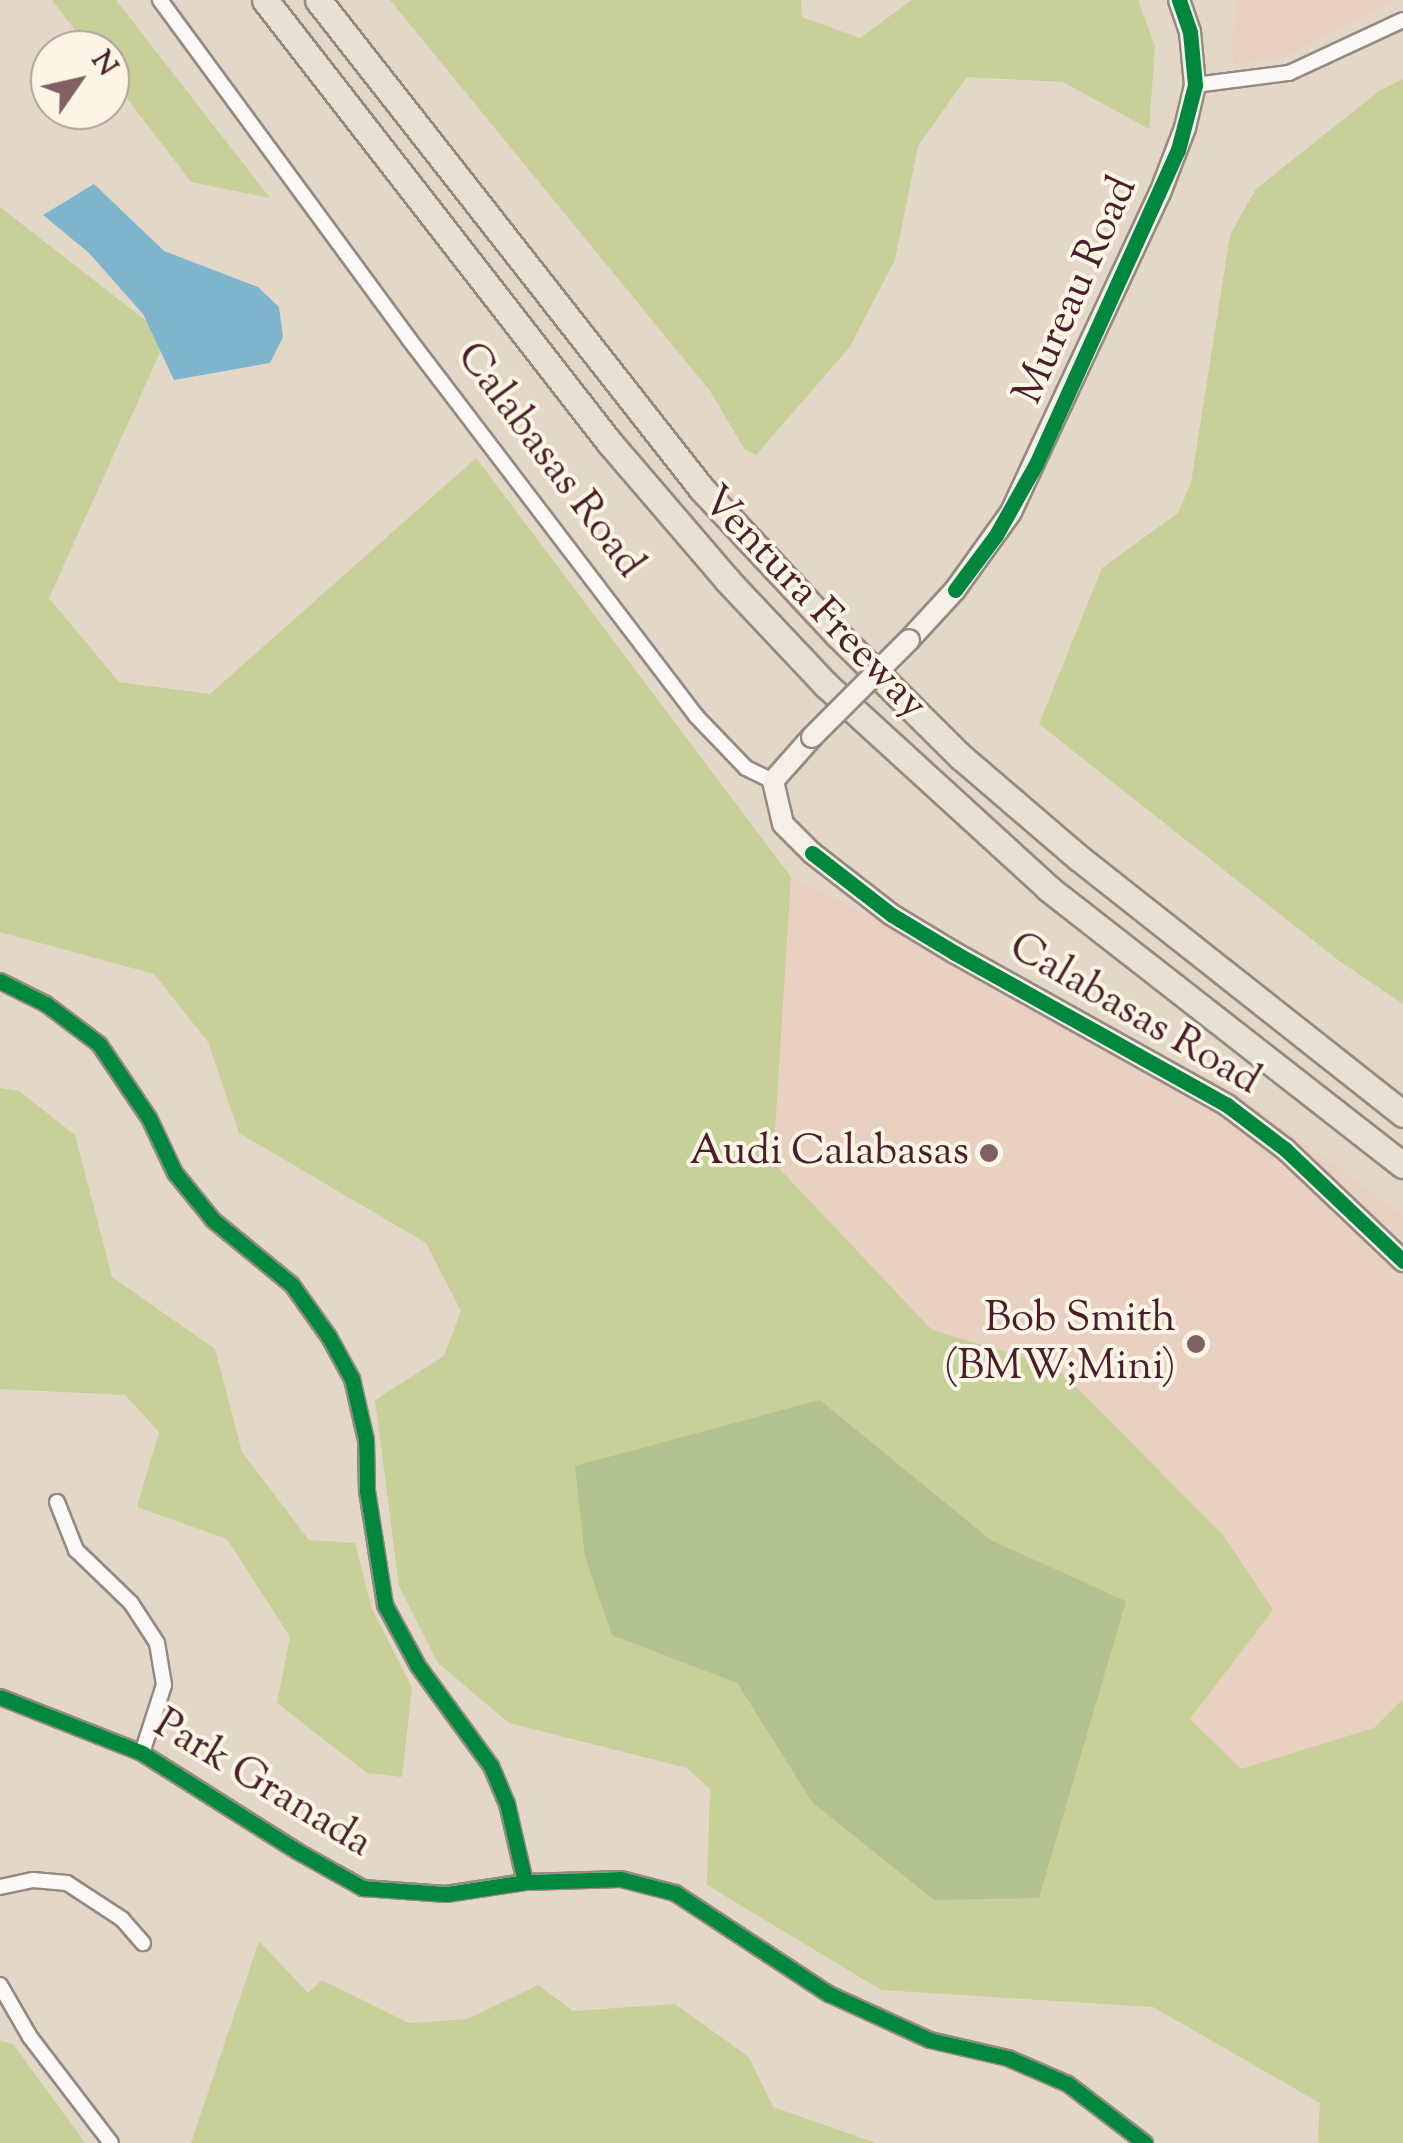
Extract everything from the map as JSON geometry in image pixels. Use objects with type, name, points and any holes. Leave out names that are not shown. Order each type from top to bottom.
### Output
[{"type":"highway","name":"Ventura Freeway","points":[[265,0],[610,442],[728,581],[826,685],[1048,888],[1403,1165]]},
{"type":"highway","name":"Ventura Freeway","points":[[318,0],[701,488],[837,634],[961,758],[1105,881],[1403,1114]]},
{"type":"main road","name":"Mureau Road","points":[[773,781],[909,640],[996,536],[1036,464],[1160,193],[1185,128],[1194,84],[1190,32],[1179,0]]},
{"type":"main road","name":"Calabasas Road","points":[[773,781],[784,824],[849,884],[954,953],[1227,1105],[1286,1148],[1403,1262]]},
{"type":"street","name":"Calabasas Road","points":[[160,0],[409,338],[696,716],[746,768],[773,781]]},
{"type":"street","points":[[1194,84],[1290,73],[1403,20]]},
{"type":"street","points":[[0,981],[46,1004],[98,1044],[149,1118],[175,1173],[214,1220],[292,1285],[329,1337],[352,1380],[366,1440],[367,1490],[384,1605],[418,1666],[491,1766],[507,1804],[524,1882]]},
{"type":"street","points":[[57,1502],[76,1550],[131,1602],[158,1643],[164,1685],[142,1752]]},
{"type":"street","name":"Park Granada","points":[[0,1698],[142,1752],[297,1852],[362,1888],[446,1894],[524,1882],[621,1879],[675,1893],[829,1994],[930,2040],[1008,2058],[1068,2084],[1146,2143]]},
{"type":"street","points":[[0,1888],[33,1880],[66,1883],[122,1919],[143,1943]]},
{"type":"street","points":[[0,1985],[5,2005],[112,2143]]},
{"type":"shaded area","points":[[1238,0],[1397,0],[1284,57],[1234,64],[1232,41]]},
{"type":"shaded area","points":[[791,877],[1228,1087],[1403,1215],[1403,1699],[1374,1728],[1241,1770],[1190,1719],[1273,1610],[1056,1367],[932,1331],[773,1162]]},
{"type":"green space","points":[[52,0],[116,0],[270,198],[191,182],[130,102],[130,30],[75,30]]},
{"type":"green space","points":[[390,0],[801,0],[802,17],[860,38],[912,0],[1138,0],[1155,46],[1149,129],[1063,82],[967,77],[918,146],[895,260],[849,348],[756,455],[745,450],[710,391]]},
{"type":"green space","points":[[1403,79],[1403,1004],[1338,960],[1039,724],[1102,568],[1178,513],[1191,483],[1230,235],[1256,189],[1379,91]]},
{"type":"green space","points":[[0,207],[167,337],[49,598],[119,682],[210,694],[476,458],[791,877],[773,1162],[932,1330],[1056,1367],[1223,1535],[1273,1610],[1190,1719],[1241,1769],[1374,1728],[1403,1699],[1403,2143],[1318,2143],[1320,2103],[1153,2007],[881,1990],[707,1885],[710,1789],[687,1768],[509,1723],[438,1663],[399,1586],[375,1400],[444,1356],[461,1311],[426,1243],[239,1133],[208,1042],[154,974],[0,932]],"holes":[[[820,1400],[991,1540],[1126,1601],[812,1802],[737,1683]]]},
{"type":"green space","points":[[0,1088],[19,1091],[75,1135],[112,1277],[215,1349],[242,1452],[309,1540],[355,1543],[372,1609],[412,1687],[402,1777],[367,1773],[277,1703],[290,1637],[227,1539],[137,1507],[159,1432],[125,1395],[0,1389]]},
{"type":"green space","points":[[820,1400],[991,1540],[1126,1601],[1039,1898],[934,1900],[812,1802],[737,1683],[612,1635],[585,1557],[575,1466]]},
{"type":"green space","points":[[259,1941],[308,1993],[322,1980],[409,2023],[468,2019],[538,1985],[573,2011],[675,2004],[749,2057],[773,2107],[876,2143],[191,2143]]},
{"type":"green space","points":[[0,2040],[14,2045],[85,2143],[0,2143]]},
{"type":"water","points":[[94,184],[164,251],[258,287],[279,307],[283,337],[270,363],[174,380],[143,314],[89,253],[43,215]]},
{"type":"cycle path","points":[[955,590],[996,535],[1036,464],[1178,150],[1195,85],[1190,32],[1179,0]]},
{"type":"cycle path","points":[[812,853],[892,915],[1227,1105],[1285,1149],[1403,1261]]},
{"type":"cycle path","points":[[0,981],[46,1004],[99,1044],[149,1118],[175,1173],[213,1220],[292,1285],[329,1337],[352,1379],[366,1440],[367,1491],[385,1605],[418,1666],[491,1766],[507,1804],[525,1882]]},
{"type":"cycle path","points":[[0,1697],[142,1753],[363,1888],[446,1894],[525,1882],[621,1879],[675,1893],[829,1994],[930,2040],[1008,2058],[1068,2084],[1145,2143]]},
{"type":"place","name":"Audi Calabasas","points":[[989,1153]]},
{"type":"place","name":"Bob Smith (BMW;Mini)","points":[[1196,1344]]}]
